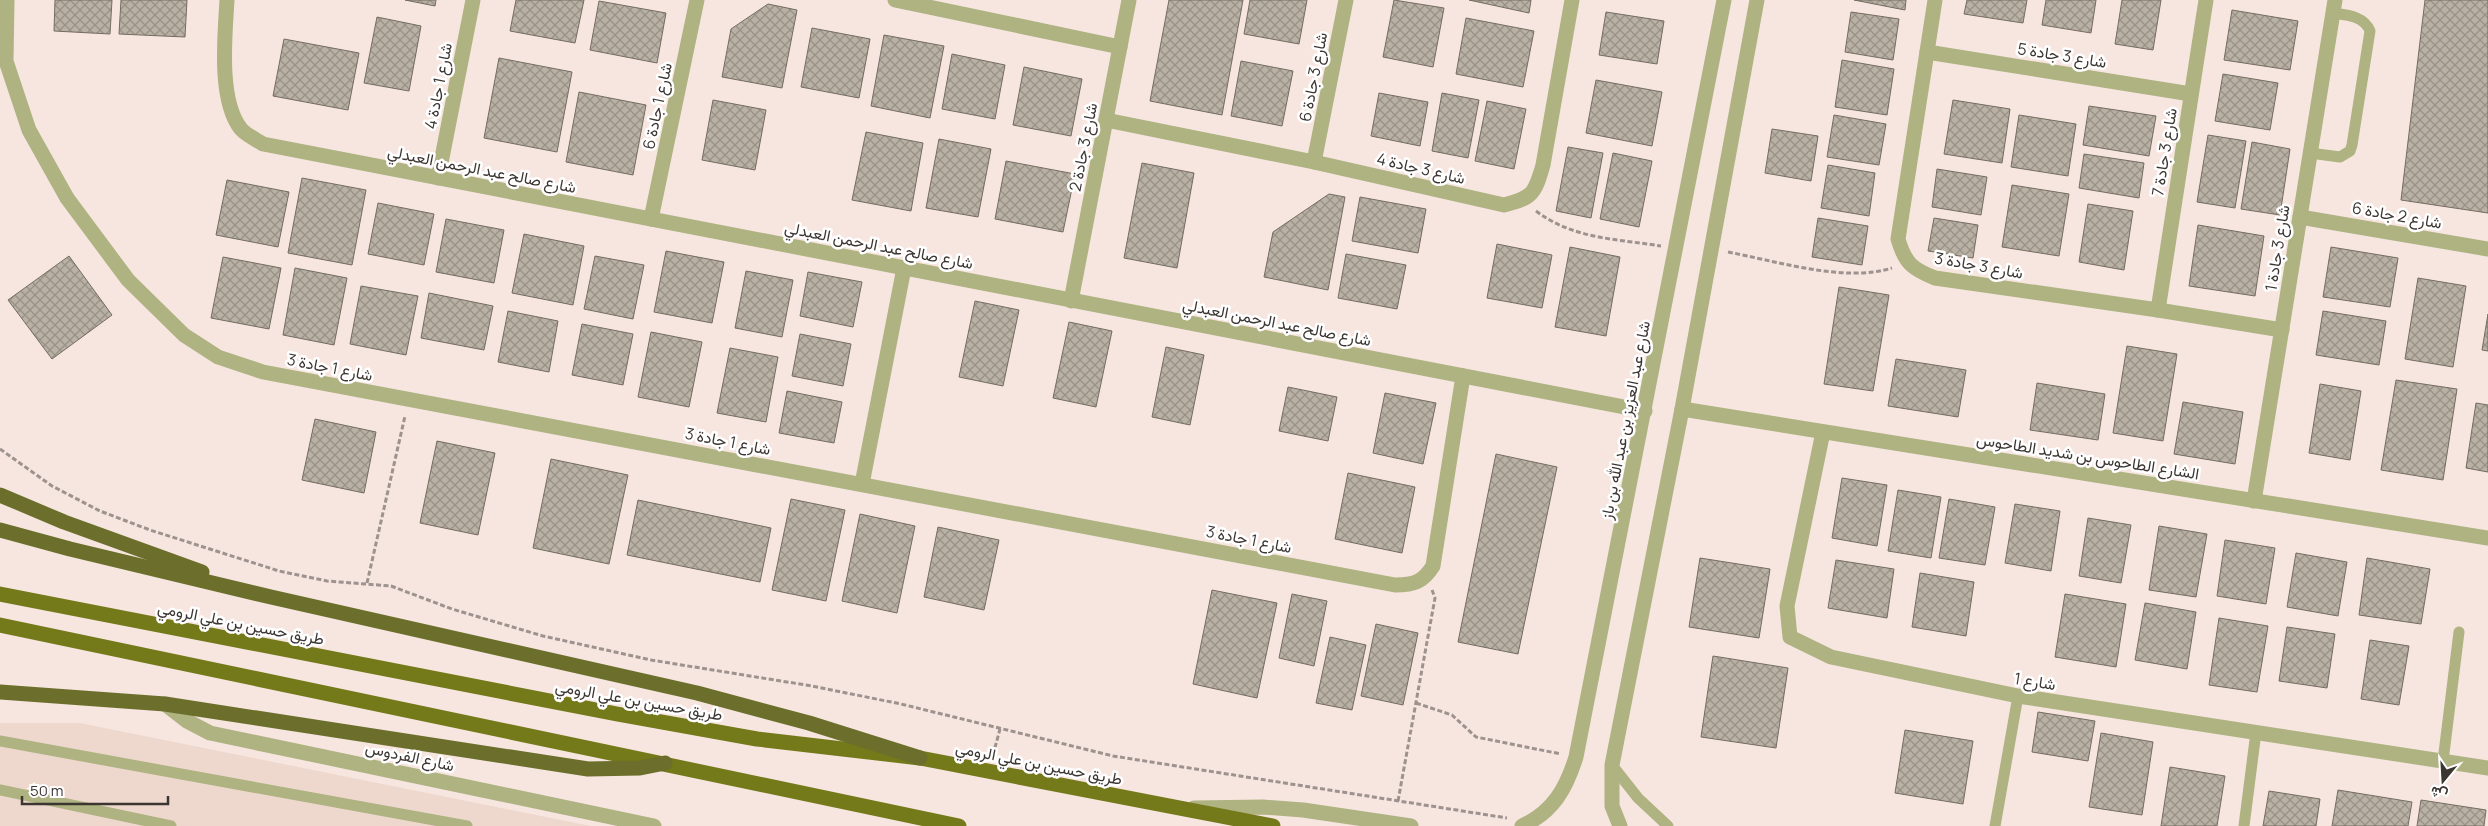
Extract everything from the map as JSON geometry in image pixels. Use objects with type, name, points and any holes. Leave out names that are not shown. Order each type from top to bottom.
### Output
[{"type":"highway","points":[[0,495],[64,522],[271,598]]},
{"type":"highway","points":[[0,530],[271,598],[696,693],[809,723],[920,758]]},
{"type":"highway","name":"طريق حسين بن علي الرومي","points":[[0,594],[530,698],[757,739],[920,758],[1273,826]]},
{"type":"highway","points":[[0,625],[959,826]]},
{"type":"highway","points":[[0,692],[165,704],[579,768],[614,770],[666,764]]},
{"type":"highway","points":[[0,699],[59,695]]},
{"type":"street","name":"شارع 1 جادة 3","points":[[8,0],[6,61],[29,130],[67,198],[128,280],[184,335],[218,357],[263,372],[1395,585],[1412,585],[1427,575]]},
{"type":"street","name":"شارع صالح عبد الرحمن العبدلي","points":[[227,0],[224,47],[229,102],[241,130],[263,144],[1645,411]]},
{"type":"street","name":"شارع 1 جادة 4","points":[[438,178],[473,0]]},
{"type":"street","name":"شارع 1 جادة 6","points":[[651,219],[697,0]]},
{"type":"street","points":[[895,0],[1120,47]]},
{"type":"street","name":"شارع 3 جادة 2","points":[[1071,301],[1129,0]]},
{"type":"street","name":"شارع 3 جادة 6","points":[[1314,162],[1346,0]]},
{"type":"street","points":[[1525,200],[1537,186],[1543,165],[1572,0]]},
{"type":"street","name":"شارع عبد العزيز بن عبد الله بن باز","points":[[1527,824],[1549,810],[1562,795],[1576,757],[1677,249],[1724,0]]},
{"type":"street","points":[[1747,60],[1740,43],[1748,0]]},
{"type":"street","points":[[1620,826],[1612,806],[1612,765],[1682,409],[1757,0]]},
{"type":"street","points":[[1909,263],[1903,256],[1898,238],[1935,0]]},
{"type":"street","name":"شارع 3 جادة 7","points":[[2158,310],[2206,0]]},
{"type":"street","name":"شارع 3 جادة 1","points":[[2254,501],[2334,7]]},
{"type":"street","name":"شارع 3 جادة 5","points":[[1927,52],[2191,94]]},
{"type":"street","name":"شارع 3 جادة 4","points":[[1106,120],[1314,162],[1504,205],[1525,200]]},
{"type":"street","name":"شارع 2 جادة 6","points":[[2300,216],[2488,249]]},
{"type":"street","name":"شارع 3 جادة 3","points":[[1909,263],[1916,270],[1935,278],[2282,330]]},
{"type":"street","points":[[862,484],[904,268]]},
{"type":"street","points":[[1427,575],[1433,566],[1463,376]]},
{"type":"street","name":"الشارع الطاحوس بن شديد الطاحوس","points":[[1682,409],[2488,538]]},
{"type":"street","name":"شارع 1","points":[[1823,432],[1787,606],[1790,637],[1831,657],[2018,696],[2488,768]]},
{"type":"street","name":"شارع الفردوس","points":[[165,704],[187,722],[210,733],[654,826]]},
{"type":"street","points":[[1182,808],[1246,807],[1303,810],[1411,826]]},
{"type":"lane","points":[[2310,153],[2333,158],[2346,155],[2352,145],[2356,125],[2370,31],[2368,26],[2359,19],[2334,7]]},
{"type":"lane","points":[[2443,761],[2460,632]]},
{"type":"lane","points":[[1995,826],[2018,696]]},
{"type":"lane","points":[[2244,826],[2256,732]]},
{"type":"lane","points":[[0,742],[433,822],[467,826]]},
{"type":"lane","points":[[1612,765],[1638,798],[1668,826]]},
{"type":"lane","points":[[0,790],[171,826]]},
{"type":"path","points":[[1525,200],[1547,219],[1574,232],[1677,249]]},
{"type":"path","points":[[1712,249],[1817,269],[1865,274],[1909,263]]},
{"type":"path","points":[[367,584],[408,399]]},
{"type":"path","points":[[0,449],[52,486],[100,511],[150,530],[279,571],[327,581],[391,586],[452,609],[543,636],[651,660],[812,686],[901,704],[1113,756],[1398,801],[1527,824]]},
{"type":"path","points":[[1398,801],[1435,598],[1427,575]]},
{"type":"path","points":[[1416,703],[1452,715],[1476,737],[1576,757]]},
{"type":"path","points":[[989,771],[1000,729]]},
{"type":"shaded area","points":[[0,723],[80,723],[591,826],[0,826]]},
{"type":"building","points":[[55,0],[112,0],[110,34],[54,31]]},
{"type":"building","points":[[121,0],[187,0],[185,37],[119,34]]},
{"type":"building","points":[[405,0],[436,0],[435,6]]},
{"type":"building","points":[[516,0],[584,0],[575,43],[510,31]]},
{"type":"building","points":[[1169,0],[1243,0],[1222,115],[1150,101]]},
{"type":"building","points":[[1250,0],[1307,0],[1299,44],[1244,34]]},
{"type":"building","points":[[1394,0],[1444,8],[1433,67],[1383,57]]},
{"type":"building","points":[[1469,0],[1531,0],[1529,13]]},
{"type":"building","points":[[1854,0],[1906,0],[1905,10]]},
{"type":"building","points":[[1967,0],[2027,0],[2023,23],[1964,14]]},
{"type":"building","points":[[2046,0],[2096,0],[2091,33],[2042,25]]},
{"type":"building","points":[[2122,0],[2161,0],[2153,50],[2115,44]]},
{"type":"building","points":[[2425,0],[2488,0],[2488,213],[2401,200]]},
{"type":"building","points":[[599,1],[666,13],[657,63],[590,50]]},
{"type":"building","points":[[768,4],[797,10],[782,88],[722,77],[731,29]]},
{"type":"building","points":[[2232,10],[2298,21],[2290,70],[2224,60]]},
{"type":"building","points":[[1606,12],[1664,21],[1657,64],[1599,55]]},
{"type":"building","points":[[1851,12],[1899,19],[1893,60],[1845,52]]},
{"type":"building","points":[[377,17],[421,26],[409,91],[364,83]]},
{"type":"building","points":[[1466,18],[1534,31],[1523,87],[1456,74]]},
{"type":"building","points":[[812,28],[870,39],[859,98],[801,87]]},
{"type":"building","points":[[884,35],[944,46],[930,118],[871,106]]},
{"type":"building","points":[[284,39],[359,53],[348,110],[273,96]]},
{"type":"building","points":[[952,54],[1005,65],[995,119],[942,109]]},
{"type":"building","points":[[499,58],[572,72],[557,152],[484,138]]},
{"type":"building","points":[[1842,60],[1894,69],[1887,115],[1835,107]]},
{"type":"building","points":[[1241,61],[1293,71],[1282,126],[1231,116]]},
{"type":"building","points":[[1024,67],[1082,79],[1071,136],[1013,125]]},
{"type":"building","points":[[2223,74],[2278,83],[2270,130],[2215,121]]},
{"type":"building","points":[[1596,80],[1662,92],[1652,146],[1586,133]]},
{"type":"building","points":[[579,92],[646,105],[633,175],[566,162]]},
{"type":"building","points":[[1379,93],[1428,102],[1420,146],[1371,136]]},
{"type":"building","points":[[1442,93],[1479,100],[1468,158],[1432,151]]},
{"type":"building","points":[[713,100],[766,110],[755,170],[702,160]]},
{"type":"building","points":[[1953,100],[2010,109],[2002,163],[1944,154]]},
{"type":"building","points":[[1487,101],[1526,109],[1514,169],[1475,161]]},
{"type":"building","points":[[2089,106],[2156,116],[2149,156],[2083,145]]},
{"type":"building","points":[[1834,115],[1886,124],[1879,165],[1827,157]]},
{"type":"building","points":[[2019,115],[2076,124],[2068,176],[2011,167]]},
{"type":"building","points":[[1772,129],[1818,136],[1811,181],[1765,173]]},
{"type":"building","points":[[866,132],[923,143],[911,211],[852,200]]},
{"type":"building","points":[[2208,135],[2246,141],[2235,208],[2197,202]]},
{"type":"building","points":[[939,139],[991,149],[978,217],[926,208]]},
{"type":"building","points":[[2252,142],[2290,149],[2280,215],[2241,209]]},
{"type":"building","points":[[1568,147],[1603,153],[1591,218],[1556,211]]},
{"type":"building","points":[[1613,153],[1652,161],[1639,227],[1600,219]]},
{"type":"building","points":[[2084,154],[2144,163],[2139,198],[2079,188]]},
{"type":"building","points":[[1006,161],[1075,174],[1063,232],[995,219]]},
{"type":"building","points":[[1142,163],[1194,173],[1177,268],[1124,258]]},
{"type":"building","points":[[1828,165],[1875,173],[1869,216],[1821,208]]},
{"type":"building","points":[[1937,169],[1987,177],[1981,215],[1932,207]]},
{"type":"building","points":[[302,178],[366,190],[352,265],[288,253]]},
{"type":"building","points":[[227,180],[289,192],[278,247],[216,235]]},
{"type":"building","points":[[2012,185],[2069,194],[2059,256],[2002,247]]},
{"type":"building","points":[[1329,194],[1345,197],[1328,290],[1264,277],[1273,232]]},
{"type":"building","points":[[1360,197],[1426,209],[1418,253],[1352,241]]},
{"type":"building","points":[[378,203],[434,214],[424,265],[368,254]]},
{"type":"building","points":[[2088,204],[2133,211],[2124,270],[2079,262]]},
{"type":"building","points":[[1818,218],[1868,226],[1862,265],[1812,257]]},
{"type":"building","points":[[1934,218],[1978,225],[1973,258],[1928,251]]},
{"type":"building","points":[[446,219],[504,230],[494,283],[436,272]]},
{"type":"building","points":[[2198,225],[2264,236],[2255,296],[2189,286]]},
{"type":"building","points":[[524,234],[584,246],[573,305],[512,293]]},
{"type":"building","points":[[1497,244],[1552,255],[1542,308],[1487,298]]},
{"type":"building","points":[[1570,247],[1620,257],[1606,336],[1555,327]]},
{"type":"building","points":[[2331,247],[2398,258],[2390,307],[2323,297]]},
{"type":"building","points":[[666,251],[724,262],[712,323],[654,312]]},
{"type":"building","points":[[1346,254],[1406,265],[1397,309],[1338,298]]},
{"type":"building","points":[[69,256],[112,315],[52,359],[8,300]]},
{"type":"building","points":[[595,256],[644,265],[633,319],[584,309]]},
{"type":"building","points":[[223,257],[281,268],[269,329],[211,318]]},
{"type":"building","points":[[295,268],[347,278],[334,345],[283,335]]},
{"type":"building","points":[[746,271],[793,280],[782,337],[735,328]]},
{"type":"building","points":[[808,272],[862,282],[853,327],[800,316]]},
{"type":"building","points":[[2418,278],[2466,286],[2453,367],[2405,359]]},
{"type":"building","points":[[361,286],[418,296],[406,355],[350,344]]},
{"type":"building","points":[[1839,287],[1889,295],[1873,391],[1824,384]]},
{"type":"building","points":[[429,293],[493,306],[484,350],[421,338]]},
{"type":"building","points":[[975,301],[1019,310],[1003,386],[959,377]]},
{"type":"building","points":[[508,311],[558,321],[549,372],[498,362]]},
{"type":"building","points":[[2323,311],[2386,321],[2379,365],[2316,355]]},
{"type":"building","points":[[2488,314],[2488,351],[2482,350]]},
{"type":"building","points":[[1069,322],[1112,331],[1096,407],[1053,398]]},
{"type":"building","points":[[582,324],[633,334],[623,385],[572,375]]},
{"type":"building","points":[[651,332],[702,342],[689,407],[638,397]]},
{"type":"building","points":[[800,334],[851,344],[843,386],[792,376]]},
{"type":"building","points":[[2127,346],[2177,354],[2163,441],[2113,433]]},
{"type":"building","points":[[1166,347],[1204,355],[1190,425],[1152,417]]},
{"type":"building","points":[[730,348],[778,357],[766,422],[717,413]]},
{"type":"building","points":[[1896,359],[1966,370],[1958,417],[1888,406]]},
{"type":"building","points":[[2396,380],[2457,389],[2443,480],[2381,470]]},
{"type":"building","points":[[2037,383],[2105,394],[2098,440],[2030,430]]},
{"type":"building","points":[[2320,384],[2361,391],[2350,460],[2309,453]]},
{"type":"building","points":[[1288,387],[1337,397],[1328,441],[1279,431]]},
{"type":"building","points":[[787,391],[842,402],[834,443],[779,433]]},
{"type":"building","points":[[1385,393],[1436,403],[1423,464],[1373,453]]},
{"type":"building","points":[[2183,402],[2243,412],[2235,464],[2174,454]]},
{"type":"building","points":[[2476,403],[2488,405],[2488,472],[2466,468]]},
{"type":"building","points":[[315,419],[376,432],[364,493],[302,480]]},
{"type":"building","points":[[437,441],[495,453],[478,535],[420,523]]},
{"type":"building","points":[[1496,454],[1557,467],[1518,654],[1458,642]]},
{"type":"building","points":[[551,459],[628,475],[609,564],[533,548]]},
{"type":"building","points":[[1348,473],[1415,487],[1402,553],[1335,539]]},
{"type":"building","points":[[1842,478],[1887,485],[1877,546],[1832,538]]},
{"type":"building","points":[[1898,490],[1941,497],[1931,558],[1888,551]]},
{"type":"building","points":[[791,499],[845,510],[826,601],[772,590]]},
{"type":"building","points":[[1949,499],[1995,507],[1985,565],[1939,558]]},
{"type":"building","points":[[638,500],[771,528],[760,582],[627,555]]},
{"type":"building","points":[[2015,504],[2060,511],[2051,571],[2005,563]]},
{"type":"building","points":[[860,514],[915,526],[897,613],[842,601]]},
{"type":"building","points":[[2088,518],[2131,525],[2121,583],[2079,576]]},
{"type":"building","points":[[2159,526],[2207,534],[2196,597],[2149,590]]},
{"type":"building","points":[[938,527],[999,540],[984,610],[924,597]]},
{"type":"building","points":[[2225,540],[2275,548],[2266,604],[2217,596]]},
{"type":"building","points":[[2296,553],[2347,562],[2338,616],[2287,607]]},
{"type":"building","points":[[1700,558],[1770,569],[1759,638],[1689,627]]},
{"type":"building","points":[[2367,558],[2430,569],[2421,624],[2359,615]]},
{"type":"building","points":[[1836,560],[1894,569],[1887,618],[1828,608]]},
{"type":"building","points":[[1920,573],[1974,582],[1966,636],[1912,627]]},
{"type":"building","points":[[1212,590],[1277,603],[1257,698],[1193,684]]},
{"type":"building","points":[[1292,594],[1327,601],[1314,666],[1279,658]]},
{"type":"building","points":[[2065,594],[2126,604],[2116,667],[2055,657]]},
{"type":"building","points":[[2145,603],[2196,612],[2187,669],[2135,660]]},
{"type":"building","points":[[2219,618],[2268,626],[2257,692],[2209,685]]},
{"type":"building","points":[[1376,624],[1418,633],[1403,705],[1361,696]]},
{"type":"building","points":[[2287,627],[2335,634],[2327,688],[2279,681]]},
{"type":"building","points":[[1330,637],[1366,645],[1352,710],[1316,703]]},
{"type":"building","points":[[2370,640],[2409,646],[2399,705],[2361,699]]},
{"type":"building","points":[[1713,656],[1788,668],[1776,748],[1701,737]]},
{"type":"building","points":[[2038,712],[2095,721],[2088,761],[2032,752]]},
{"type":"building","points":[[1905,730],[1973,741],[1963,804],[1895,793]]},
{"type":"building","points":[[2101,733],[2153,742],[2142,815],[2089,807]]},
{"type":"building","points":[[2170,767],[2225,776],[2217,826],[2161,826]]},
{"type":"building","points":[[2338,790],[2412,802],[2408,826],[2332,826]]},
{"type":"building","points":[[2269,791],[2320,799],[2316,826],[2263,826]]},
{"type":"building","points":[[2421,800],[2486,810],[2484,826],[2417,826]]}]
